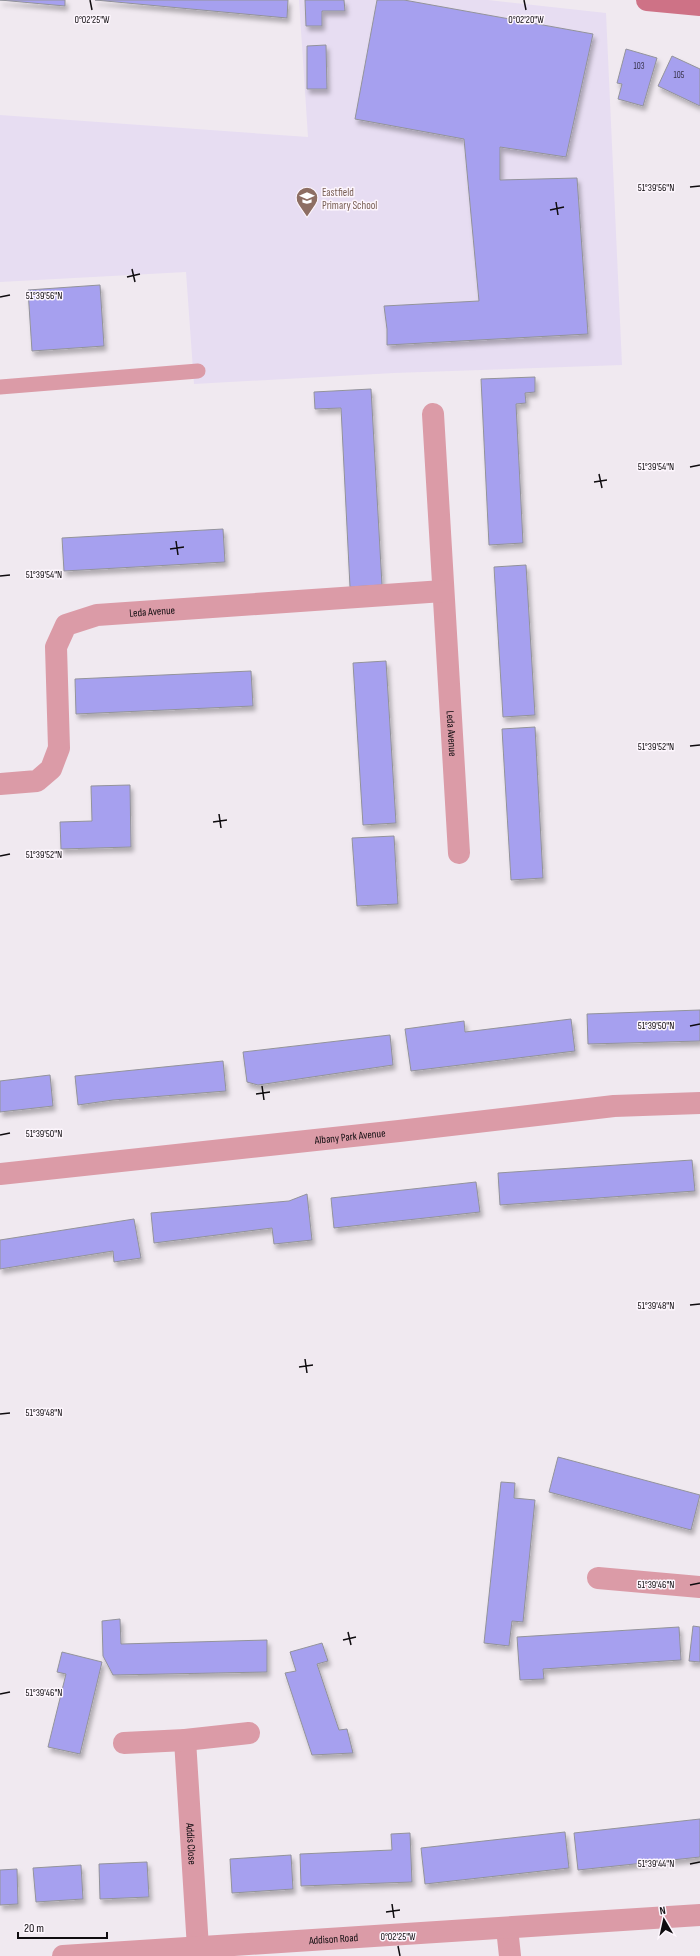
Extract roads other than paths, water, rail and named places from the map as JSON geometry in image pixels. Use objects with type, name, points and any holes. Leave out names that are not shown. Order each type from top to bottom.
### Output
[{"type":"street","points":[[647,0],[700,5]]},
{"type":"street","name":"Leda Avenue","points":[[433,414],[459,852]]},
{"type":"street","name":"Leda Avenue","points":[[0,784],[37,781],[51,769],[59,748],[56,647],[66,625],[97,615],[443,590]]},
{"type":"street","name":"Albany Park Avenue","points":[[0,1174],[614,1106],[700,1103]]},
{"type":"street","points":[[598,1578],[700,1587]]},
{"type":"street","points":[[124,1743],[185,1740],[249,1733]]},
{"type":"street","name":"Addis Close","points":[[185,1740],[198,1948]]},
{"type":"street","name":"Addison Road","points":[[63,1956],[128,1954],[198,1948],[700,1915]]},
{"type":"street","points":[[507,1928],[510,1956]]},
{"type":"lane","points":[[0,387],[198,371]]},
{"type":"place","name":"Eastfield Primary School","points":[[307,218]]}]
